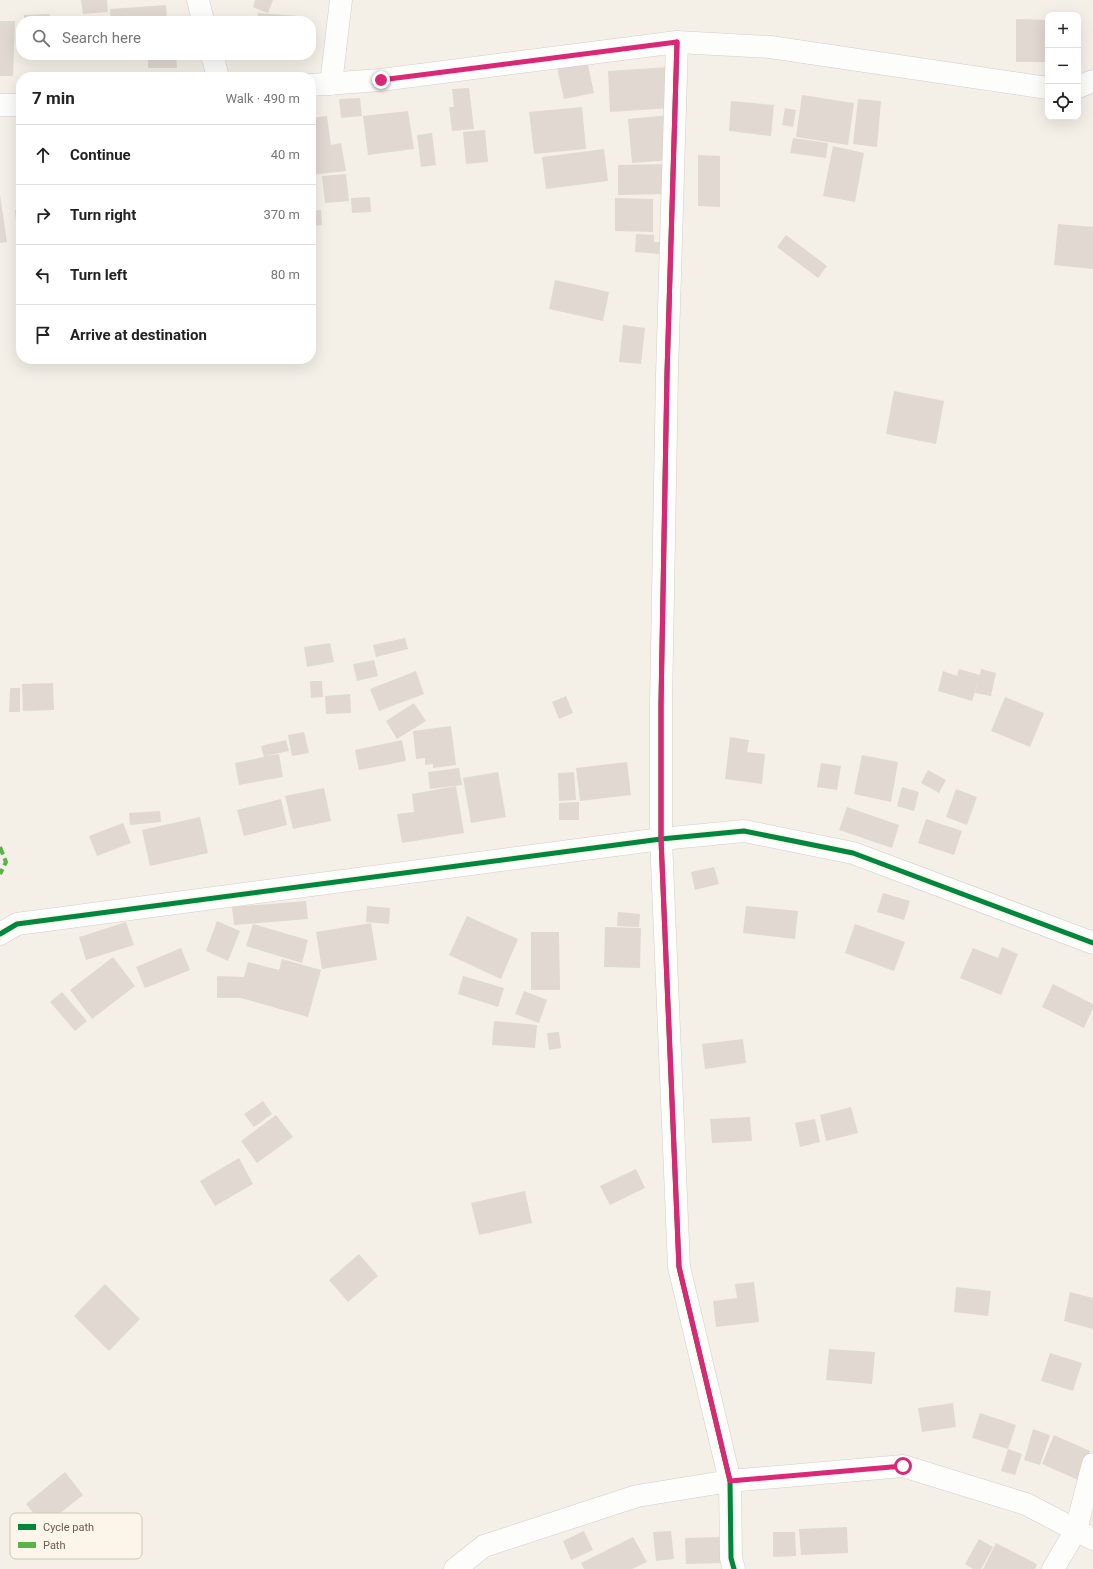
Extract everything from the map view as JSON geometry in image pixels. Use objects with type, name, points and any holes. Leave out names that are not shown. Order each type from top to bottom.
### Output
[{"type":"street","points":[[198,0],[202,16]]},
{"type":"street","points":[[341,0],[321,84],[381,80],[677,42],[770,47],[1045,88]]},
{"type":"street","points":[[677,42],[667,390],[661,704],[661,839],[679,1267],[730,1481],[731,1558],[734,1569]]},
{"type":"street","points":[[213,60],[217,72]]},
{"type":"street","points":[[1081,86],[1093,81]]},
{"type":"street","points":[[1081,92],[1093,93]]},
{"type":"street","points":[[0,105],[16,105]]},
{"type":"street","points":[[0,934],[17,924],[661,839],[744,831],[853,853],[1093,943]]},
{"type":"street","points":[[1053,1569],[1084,1534],[1093,1464]]},
{"type":"street","points":[[455,1569],[484,1546],[637,1496],[730,1481],[903,1466],[1026,1504],[1084,1534]]},
{"type":"building","points":[[81,0],[107,0],[108,12],[83,14]]},
{"type":"building","points":[[255,0],[273,0],[268,13],[253,7]]},
{"type":"building","points":[[166,5],[167,16],[111,16],[110,9]]},
{"type":"building","points":[[258,13],[298,16],[258,16]]},
{"type":"building","points":[[50,14],[50,16],[24,16]]},
{"type":"building","points":[[1016,19],[1045,20],[1045,62],[1016,62]]},
{"type":"building","points":[[0,21],[15,21],[13,76],[0,76]]},
{"type":"building","points":[[148,60],[176,60],[177,68],[148,68]]},
{"type":"building","points":[[587,61],[594,93],[564,99],[557,68]]},
{"type":"building","points":[[669,67],[672,108],[610,112],[608,71]]},
{"type":"building","points":[[469,88],[474,129],[452,131],[449,107],[454,107],[452,89]]},
{"type":"building","points":[[802,95],[854,103],[848,145],[796,137]]},
{"type":"building","points":[[360,98],[362,116],[341,118],[339,99]]},
{"type":"building","points":[[858,99],[881,101],[877,147],[853,144]]},
{"type":"building","points":[[731,101],[774,105],[771,136],[729,131]]},
{"type":"building","points":[[582,107],[586,149],[534,154],[529,112]]},
{"type":"building","points":[[785,108],[796,110],[793,127],[782,125]]},
{"type":"building","points":[[408,111],[414,149],[368,155],[363,116]]},
{"type":"building","points":[[669,115],[672,160],[632,163],[628,119]]},
{"type":"building","points":[[327,116],[331,145],[341,143],[346,171],[316,174],[316,117]]},
{"type":"building","points":[[485,130],[488,162],[466,164],[463,132]]},
{"type":"building","points":[[432,133],[436,165],[421,167],[417,135]]},
{"type":"building","points":[[793,138],[828,143],[826,158],[790,153]]},
{"type":"building","points":[[833,146],[864,153],[855,202],[823,196]]},
{"type":"building","points":[[604,149],[608,181],[546,189],[542,157]]},
{"type":"building","points":[[698,155],[720,156],[720,207],[698,206]]},
{"type":"building","points":[[671,164],[672,194],[618,195],[618,165]]},
{"type":"building","points":[[346,174],[349,201],[325,203],[322,176]]},
{"type":"building","points":[[0,195],[7,242],[0,243]]},
{"type":"building","points":[[370,197],[371,212],[352,213],[351,198]]},
{"type":"building","points":[[615,198],[653,199],[653,232],[615,231]]},
{"type":"building","points":[[316,210],[321,210],[322,225],[316,226]]},
{"type":"building","points":[[1058,224],[1093,227],[1093,269],[1054,265]]},
{"type":"building","points":[[636,234],[654,235],[654,242],[661,242],[660,254],[635,252]]},
{"type":"building","points":[[786,235],[827,266],[818,278],[777,247]]},
{"type":"building","points":[[555,280],[609,292],[603,321],[549,309]]},
{"type":"building","points":[[623,325],[645,328],[641,364],[619,362]]},
{"type":"building","points":[[894,391],[944,401],[936,444],[886,434]]},
{"type":"building","points":[[405,638],[408,649],[376,657],[373,645]]},
{"type":"building","points":[[330,643],[334,662],[307,667],[304,647]]},
{"type":"building","points":[[374,660],[378,676],[357,681],[353,664]]},
{"type":"building","points":[[959,669],[980,675],[981,669],[996,673],[991,696],[975,693],[979,679],[972,701],[938,691],[943,671],[957,676]]},
{"type":"building","points":[[416,671],[424,694],[379,711],[370,689]]},
{"type":"building","points":[[310,681],[322,681],[323,697],[311,698]]},
{"type":"building","points":[[53,683],[54,710],[23,711],[22,684]]},
{"type":"building","points":[[10,688],[20,688],[20,712],[9,712]]},
{"type":"building","points":[[350,694],[351,713],[326,714],[325,696]]},
{"type":"building","points":[[566,696],[573,713],[559,719],[552,702]]},
{"type":"building","points":[[1005,697],[1044,713],[1030,747],[991,731]]},
{"type":"building","points":[[414,703],[426,721],[397,739],[386,721]]},
{"type":"building","points":[[451,726],[456,765],[433,768],[433,764],[425,765],[425,758],[416,759],[413,731]]},
{"type":"building","points":[[304,732],[309,753],[292,756],[288,735]]},
{"type":"building","points":[[730,737],[749,740],[747,752],[765,754],[762,784],[725,779]]},
{"type":"building","points":[[286,740],[289,751],[265,756],[279,754],[283,777],[239,785],[235,763],[264,757],[261,746]]},
{"type":"building","points":[[402,740],[406,761],[359,770],[355,750]]},
{"type":"building","points":[[862,755],[898,762],[891,802],[854,794]]},
{"type":"building","points":[[627,762],[631,795],[580,801],[576,768]]},
{"type":"building","points":[[821,763],[841,766],[837,790],[817,787]]},
{"type":"building","points":[[459,768],[462,785],[430,789],[428,772]]},
{"type":"building","points":[[928,770],[946,780],[939,793],[921,783]]},
{"type":"building","points":[[498,772],[506,817],[471,823],[463,778]]},
{"type":"building","points":[[574,772],[576,800],[559,801],[558,773]]},
{"type":"building","points":[[456,786],[464,833],[402,843],[397,814],[414,812],[412,794]]},
{"type":"building","points":[[902,787],[919,792],[914,811],[897,806]]},
{"type":"building","points":[[324,788],[331,821],[293,829],[285,796]]},
{"type":"building","points":[[956,789],[977,797],[967,825],[946,817]]},
{"type":"building","points":[[281,799],[287,825],[244,836],[237,810]]},
{"type":"building","points":[[579,802],[579,820],[559,820],[559,803]]},
{"type":"building","points":[[847,807],[899,825],[892,848],[839,830]]},
{"type":"building","points":[[160,811],[161,822],[130,825],[129,813]]},
{"type":"building","points":[[200,817],[208,853],[150,866],[142,830]]},
{"type":"building","points":[[926,819],[962,831],[954,855],[918,843]]},
{"type":"building","points":[[123,823],[131,843],[97,856],[89,836]]},
{"type":"building","points":[[714,867],[719,884],[695,890],[691,872]]},
{"type":"building","points":[[883,893],[910,901],[904,920],[877,912]]},
{"type":"building","points":[[306,901],[308,919],[234,925],[232,907]]},
{"type":"building","points":[[367,906],[390,908],[389,924],[366,922]]},
{"type":"building","points":[[746,906],[798,911],[795,939],[743,933]]},
{"type":"building","points":[[618,912],[640,914],[639,927],[617,926]]},
{"type":"building","points":[[467,916],[518,939],[501,979],[449,955]]},
{"type":"building","points":[[217,921],[240,931],[228,961],[206,951]]},
{"type":"building","points":[[126,922],[134,945],[86,960],[79,937]]},
{"type":"building","points":[[371,923],[377,960],[322,969],[316,932]]},
{"type":"building","points":[[253,924],[308,940],[302,963],[246,946]]},
{"type":"building","points":[[855,924],[905,942],[894,971],[845,953]]},
{"type":"building","points":[[605,927],[641,928],[640,968],[604,967]]},
{"type":"building","points":[[531,932],[559,932],[560,990],[531,990]]},
{"type":"building","points":[[1002,947],[1018,954],[1001,995],[960,978],[973,948],[998,958]]},
{"type":"building","points":[[181,948],[190,970],[145,988],[136,967]]},
{"type":"building","points":[[113,957],[135,986],[92,1019],[70,990]]},
{"type":"building","points":[[282,959],[321,970],[308,1017],[241,998],[217,998],[217,976],[244,977],[248,962],[279,970]]},
{"type":"building","points":[[463,976],[504,988],[498,1007],[458,994]]},
{"type":"building","points":[[1053,984],[1093,1004],[1093,1008],[1084,1028],[1042,1007]]},
{"type":"building","points":[[524,991],[547,1000],[539,1023],[515,1014]]},
{"type":"building","points":[[62,992],[87,1021],[75,1031],[50,1002]]},
{"type":"building","points":[[494,1021],[537,1025],[535,1048],[492,1045]]},
{"type":"building","points":[[559,1032],[561,1048],[549,1050],[547,1033]]},
{"type":"building","points":[[743,1039],[746,1063],[705,1069],[702,1044]]},
{"type":"building","points":[[263,1101],[272,1114],[254,1127],[244,1114]]},
{"type":"building","points":[[851,1107],[858,1133],[826,1141],[820,1115]]},
{"type":"building","points":[[276,1115],[293,1137],[257,1163],[241,1141]]},
{"type":"building","points":[[750,1117],[752,1141],[712,1143],[710,1119]]},
{"type":"building","points":[[815,1119],[820,1142],[800,1147],[795,1123]]},
{"type":"building","points":[[239,1158],[253,1184],[215,1206],[200,1181]]},
{"type":"building","points":[[636,1169],[645,1188],[610,1205],[600,1186]]},
{"type":"building","points":[[525,1191],[532,1223],[479,1235],[471,1203]]},
{"type":"building","points":[[359,1254],[378,1276],[348,1302],[329,1280]]},
{"type":"building","points":[[754,1282],[759,1322],[716,1327],[713,1301],[737,1298],[735,1284]]},
{"type":"building","points":[[105,1284],[140,1319],[109,1351],[74,1316]]},
{"type":"building","points":[[956,1287],[991,1291],[988,1316],[954,1312]]},
{"type":"building","points":[[1070,1292],[1093,1298],[1093,1329],[1064,1321]]},
{"type":"building","points":[[829,1349],[875,1352],[872,1384],[826,1380]]},
{"type":"building","points":[[1050,1353],[1082,1363],[1073,1391],[1041,1381]]},
{"type":"building","points":[[953,1403],[956,1427],[922,1432],[918,1408]]},
{"type":"building","points":[[980,1413],[1016,1425],[1008,1449],[972,1438]]},
{"type":"building","points":[[1033,1429],[1050,1435],[1040,1465],[1024,1460]]},
{"type":"building","points":[[1054,1435],[1090,1451],[1078,1480],[1042,1464]]},
{"type":"building","points":[[1008,1449],[1022,1454],[1015,1475],[1001,1471]]},
{"type":"building","points":[[65,1472],[83,1495],[60,1513],[33,1513],[26,1504]]},
{"type":"building","points":[[847,1527],[848,1553],[801,1555],[799,1529]]},
{"type":"building","points":[[584,1531],[593,1550],[571,1560],[563,1541]]},
{"type":"building","points":[[671,1531],[674,1559],[656,1561],[653,1532]]},
{"type":"building","points":[[773,1532],[795,1532],[796,1556],[773,1557]]},
{"type":"building","points":[[633,1537],[647,1562],[632,1569],[584,1569],[581,1563]]},
{"type":"building","points":[[724,1537],[725,1563],[686,1564],[685,1538]]},
{"type":"building","points":[[979,1539],[993,1547],[981,1569],[973,1569],[965,1564]]},
{"type":"building","points":[[996,1543],[1037,1564],[1035,1569],[983,1569]]},
{"type":"marked path","points":[[0,847],[6,862],[0,874]]},
{"type":"cycle path","points":[[677,42],[667,374],[661,704],[661,839],[679,1267],[730,1481],[731,1558],[734,1569]]},
{"type":"cycle path","points":[[0,934],[17,924],[661,839],[744,831],[853,853],[1093,943]]},
{"type":"route","points":[[381,80],[677,42],[667,374],[661,704],[661,839],[679,1267],[730,1481],[903,1466]]}]
